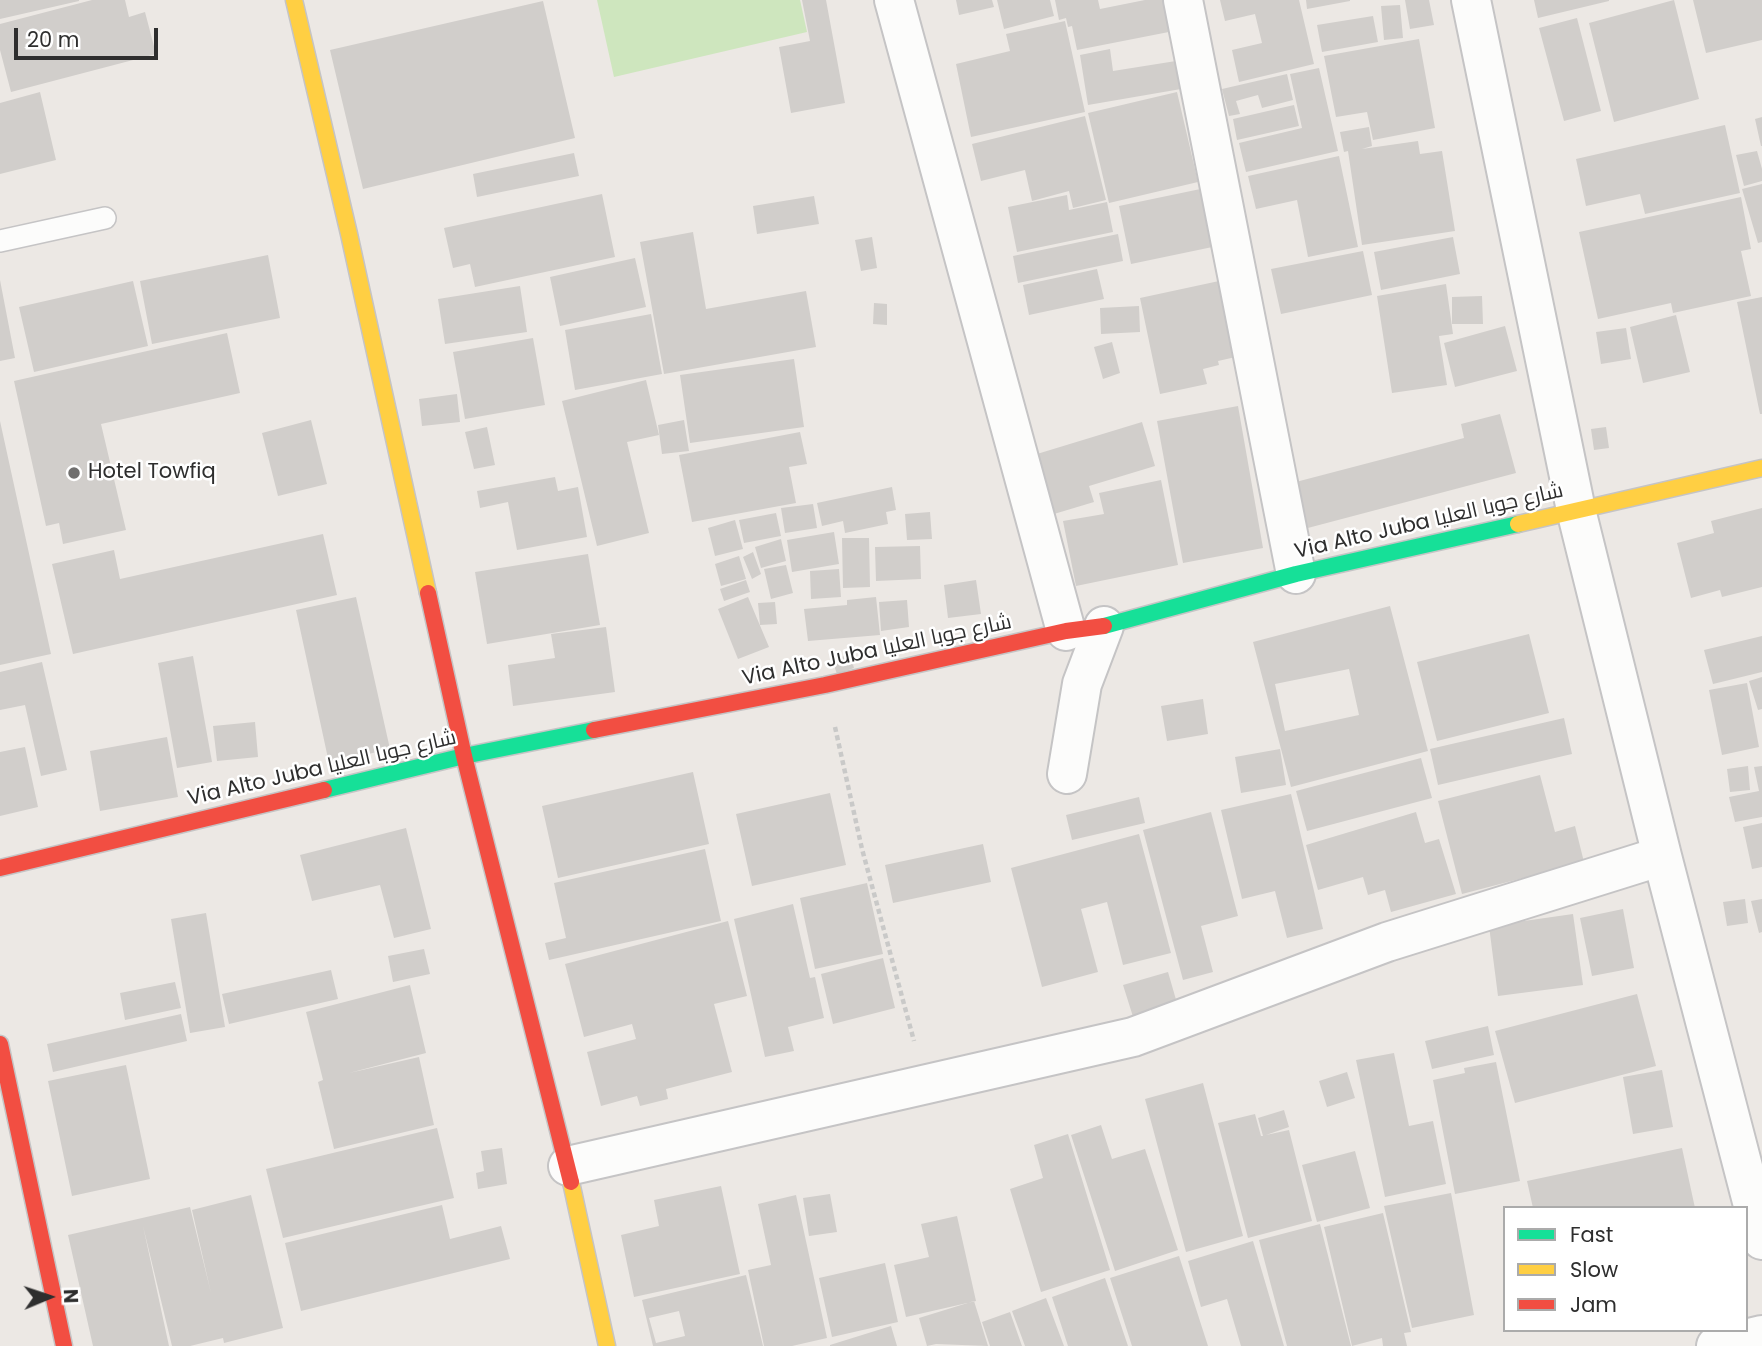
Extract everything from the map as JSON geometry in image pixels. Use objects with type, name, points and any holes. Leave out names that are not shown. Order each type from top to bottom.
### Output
[{"type":"street","points":[[294,0],[349,234],[464,756],[568,1166],[607,1346]]},
{"type":"street","points":[[894,0],[1066,631]]},
{"type":"street","points":[[1183,0],[1296,574]]},
{"type":"street","points":[[1471,0],[1576,510],[1762,1240]]},
{"type":"street","name":"Via Alto Juba شارع جوبا العليا","points":[[0,868],[464,756],[825,685],[1066,631],[1104,626],[1296,574],[1762,468]]},
{"type":"street","points":[[1067,774],[1082,684],[1104,626]]},
{"type":"street","points":[[568,1166],[1133,1037],[1387,942],[1662,856]]},
{"type":"street","points":[[0,1044],[64,1346]]},
{"type":"street","points":[[1716,1346],[1762,1335]]},
{"type":"lane","points":[[0,241],[105,218]]},
{"type":"path","points":[[825,685],[862,849],[926,1084]]},
{"type":"green space","points":[[597,0],[800,0],[807,32],[614,77]]},
{"type":"building","points":[[0,0],[79,0],[79,1],[0,19]]},
{"type":"building","points":[[92,0],[125,0],[129,17],[145,12],[156,54],[11,92],[0,50],[0,24]]},
{"type":"building","points":[[802,0],[826,0],[845,103],[791,113],[779,47],[810,41]]},
{"type":"building","points":[[956,0],[992,0],[994,7],[959,15]]},
{"type":"building","points":[[997,0],[1050,0],[1054,16],[1004,29]]},
{"type":"building","points":[[1055,0],[1098,0],[1100,9],[1145,0],[1173,0],[1179,30],[1077,50],[1072,26],[1068,27],[1066,18],[1059,20]]},
{"type":"building","points":[[1220,0],[1299,0],[1314,64],[1239,82],[1232,50],[1262,43],[1255,14],[1225,21]]},
{"type":"building","points":[[1306,0],[1350,0],[1350,1],[1307,9]]},
{"type":"building","points":[[1405,0],[1429,0],[1434,25],[1410,29]]},
{"type":"building","points":[[1534,0],[1609,0],[1609,1],[1538,18]]},
{"type":"building","points":[[1674,0],[1699,99],[1614,122],[1589,23]]},
{"type":"building","points":[[1693,0],[1762,0],[1762,40],[1706,53]]},
{"type":"building","points":[[543,1],[575,138],[363,189],[330,50]]},
{"type":"building","points":[[1400,5],[1403,38],[1384,40],[1381,6]]},
{"type":"building","points":[[1373,16],[1378,42],[1322,52],[1317,25]]},
{"type":"building","points":[[1577,18],[1601,111],[1564,121],[1539,28]]},
{"type":"building","points":[[1065,21],[1085,112],[971,137],[956,64],[1010,51],[1006,34]]},
{"type":"building","points":[[1419,39],[1435,128],[1373,140],[1367,112],[1336,117],[1324,56]]},
{"type":"building","points":[[1110,49],[1113,71],[1176,61],[1181,89],[1088,105],[1080,55]]},
{"type":"building","points":[[1319,68],[1338,151],[1246,172],[1239,143],[1302,128],[1290,74]]},
{"type":"building","points":[[1287,74],[1293,100],[1262,108],[1258,95],[1236,101],[1240,114],[1229,116],[1222,89]]},
{"type":"building","points":[[40,92],[56,160],[0,174],[0,103]]},
{"type":"building","points":[[1177,92],[1198,182],[1109,203],[1088,113]]},
{"type":"building","points":[[1294,105],[1299,126],[1237,140],[1233,119]]},
{"type":"building","points":[[1085,116],[1106,200],[1073,208],[1069,191],[1032,201],[1025,170],[981,181],[972,144]]},
{"type":"building","points":[[1762,117],[1762,146],[1761,146],[1755,119]]},
{"type":"building","points":[[1725,125],[1740,193],[1645,214],[1640,194],[1586,206],[1576,159]]},
{"type":"building","points":[[1369,127],[1372,146],[1362,149],[1418,141],[1420,154],[1442,151],[1455,231],[1362,245],[1348,151],[1344,152],[1340,132]]},
{"type":"building","points":[[1757,151],[1762,181],[1744,186],[1736,155]]},
{"type":"building","points":[[574,153],[579,176],[477,197],[473,174]]},
{"type":"building","points":[[1339,156],[1358,247],[1308,257],[1297,200],[1256,209],[1248,176]]},
{"type":"building","points":[[1762,184],[1762,242],[1758,243],[1742,189]]},
{"type":"building","points":[[1210,187],[1222,245],[1131,264],[1119,206]]},
{"type":"building","points":[[602,194],[615,257],[475,287],[470,264],[453,268],[444,228]]},
{"type":"building","points":[[1067,195],[1069,210],[1107,202],[1113,232],[1017,252],[1008,207]]},
{"type":"building","points":[[814,196],[819,224],[757,234],[753,206]]},
{"type":"building","points":[[1741,197],[1751,249],[1741,251],[1751,296],[1673,313],[1671,303],[1598,319],[1579,232]]},
{"type":"building","points":[[693,232],[706,309],[806,291],[816,347],[664,374],[640,242]]},
{"type":"building","points":[[1118,234],[1123,261],[1018,283],[1013,256]]},
{"type":"building","points":[[872,237],[877,268],[861,271],[855,240]]},
{"type":"building","points":[[1453,237],[1460,274],[1381,290],[1374,252]]},
{"type":"building","points":[[1363,251],[1372,295],[1281,314],[1271,269]]},
{"type":"building","points":[[268,255],[280,318],[152,344],[140,281]]},
{"type":"building","points":[[635,258],[646,307],[560,326],[550,277]]},
{"type":"building","points":[[1097,269],[1104,299],[1029,315],[1023,285]]},
{"type":"building","points":[[1233,278],[1249,354],[1218,361],[1219,365],[1203,369],[1207,384],[1160,394],[1140,298]]},
{"type":"building","points":[[0,280],[15,358],[0,361]]},
{"type":"building","points":[[133,281],[148,346],[34,372],[19,307]]},
{"type":"building","points":[[1446,284],[1453,334],[1439,336],[1447,385],[1392,393],[1377,296]]},
{"type":"building","points":[[520,286],[527,332],[445,344],[438,299]]},
{"type":"building","points":[[1482,296],[1483,324],[1452,324],[1452,297]]},
{"type":"building","points":[[1762,297],[1762,414],[1760,414],[1737,302]]},
{"type":"building","points":[[874,303],[887,304],[887,325],[873,324]]},
{"type":"building","points":[[1139,306],[1140,332],[1101,334],[1100,308]]},
{"type":"building","points":[[651,314],[662,374],[575,390],[565,330]]},
{"type":"building","points":[[1676,315],[1690,372],[1643,383],[1630,327]]},
{"type":"building","points":[[1505,326],[1517,371],[1455,387],[1444,343]]},
{"type":"building","points":[[1626,328],[1631,359],[1601,364],[1596,332]]},
{"type":"building","name":"Hotel Towfiq","points":[[227,333],[240,393],[101,424],[126,530],[63,544],[59,523],[46,526],[14,381]]},
{"type":"building","points":[[533,338],[545,405],[465,419],[453,352]]},
{"type":"building","points":[[1112,342],[1120,373],[1103,379],[1094,347]]},
{"type":"building","points":[[794,359],[804,427],[690,443],[680,375]]},
{"type":"building","points":[[646,380],[659,435],[627,442],[649,533],[597,546],[562,401]]},
{"type":"building","points":[[457,394],[460,422],[422,426],[419,399]]},
{"type":"building","points":[[1238,406],[1263,548],[1183,563],[1157,421]]},
{"type":"building","points":[[1500,414],[1516,473],[1304,529],[1292,483],[1464,438],[1461,424]]},
{"type":"building","points":[[311,420],[327,484],[278,496],[262,433]]},
{"type":"building","points":[[684,420],[689,451],[662,454],[658,425]]},
{"type":"building","points":[[0,421],[51,654],[0,665]]},
{"type":"building","points":[[1142,422],[1155,466],[1089,486],[1094,502],[1054,514],[1037,454]]},
{"type":"building","points":[[487,427],[495,465],[474,469],[465,432]]},
{"type":"building","points":[[1606,427],[1609,448],[1594,450],[1591,429]]},
{"type":"building","points":[[800,432],[807,464],[789,467],[796,503],[692,522],[679,455]]},
{"type":"building","points":[[555,477],[558,491],[578,487],[587,537],[517,550],[508,502],[480,508],[477,491]]},
{"type":"building","points":[[1161,480],[1178,565],[1076,586],[1063,521],[1104,514],[1099,493]]},
{"type":"building","points":[[892,487],[896,510],[886,512],[888,524],[845,533],[843,521],[822,526],[817,503]]},
{"type":"building","points":[[813,504],[817,528],[785,533],[781,508]]},
{"type":"building","points":[[1762,508],[1762,587],[1722,597],[1720,590],[1691,598],[1677,543],[1714,533],[1711,521]]},
{"type":"building","points":[[930,512],[932,539],[907,540],[905,514]]},
{"type":"building","points":[[776,513],[781,536],[744,543],[739,520]]},
{"type":"building","points":[[735,520],[743,549],[715,556],[708,528]]},
{"type":"building","points":[[834,532],[839,564],[792,572],[787,540]]},
{"type":"building","points":[[323,534],[337,595],[73,654],[52,564],[114,550],[120,579]]},
{"type":"building","points":[[842,538],[869,538],[870,587],[843,588]]},
{"type":"building","points":[[781,539],[786,561],[761,568],[755,547]]},
{"type":"building","points":[[920,546],[921,579],[876,581],[875,547]]},
{"type":"building","points":[[753,552],[761,574],[752,579],[743,557]]},
{"type":"building","points":[[588,554],[600,625],[487,644],[475,572]]},
{"type":"building","points":[[739,556],[746,579],[721,586],[715,564]]},
{"type":"building","points":[[786,565],[793,593],[771,599],[764,569]]},
{"type":"building","points":[[839,569],[841,597],[811,599],[810,571]]},
{"type":"building","points":[[746,580],[750,592],[724,601],[720,589]]},
{"type":"building","points":[[976,580],[981,614],[948,618],[944,585]]},
{"type":"building","points":[[356,597],[390,749],[329,763],[296,610]]},
{"type":"building","points":[[748,597],[769,647],[738,659],[718,609]]},
{"type":"building","points":[[876,597],[880,635],[808,641],[804,609],[847,605],[847,600]]},
{"type":"building","points":[[907,600],[909,627],[881,631],[879,602]]},
{"type":"building","points":[[775,602],[777,624],[760,625],[758,603]]},
{"type":"building","points":[[1390,606],[1428,751],[1291,787],[1253,642]],"holes":[[[1349,669],[1359,715],[1285,731],[1275,684]]]},
{"type":"building","points":[[606,627],[615,692],[513,706],[508,665],[555,658],[551,634]]},
{"type":"building","points":[[1529,634],[1549,713],[1437,741],[1417,662]]},
{"type":"building","points":[[1762,636],[1762,672],[1713,684],[1704,650]]},
{"type":"building","points":[[850,654],[854,668],[837,674],[832,660]]},
{"type":"building","points":[[193,656],[212,762],[177,768],[158,663]]},
{"type":"building","points":[[42,662],[67,770],[41,776],[25,705],[0,710],[0,672]]},
{"type":"building","points":[[1762,677],[1762,709],[1758,710],[1749,681]]},
{"type":"building","points":[[1747,683],[1759,747],[1722,755],[1709,690]]},
{"type":"building","points":[[1203,699],[1208,734],[1167,741],[1161,706]]},
{"type":"building","points":[[1564,718],[1572,754],[1438,785],[1430,749]]},
{"type":"building","points":[[255,722],[258,757],[217,761],[213,726]]},
{"type":"building","points":[[167,737],[178,797],[100,811],[90,751]]},
{"type":"building","points":[[25,747],[38,807],[0,816],[0,752]]},
{"type":"building","points":[[1280,749],[1286,785],[1241,793],[1235,757]]},
{"type":"building","points":[[1421,758],[1432,798],[1307,831],[1296,791]]},
{"type":"building","points":[[1748,766],[1750,790],[1730,792],[1727,769]]},
{"type":"building","points":[[1762,766],[1762,817],[1735,822],[1729,797],[1759,791],[1754,767]]},
{"type":"building","points":[[693,772],[709,844],[558,878],[542,806]]},
{"type":"building","points":[[1540,775],[1555,832],[1575,826],[1584,862],[1462,894],[1438,801]]},
{"type":"building","points":[[830,793],[846,865],[752,886],[736,814]]},
{"type":"building","points":[[1291,794],[1323,929],[1287,938],[1275,891],[1242,899],[1221,810]]},
{"type":"building","points":[[1139,797],[1145,823],[1072,840],[1066,815]]},
{"type":"building","points":[[1211,812],[1238,916],[1201,926],[1213,972],[1183,980],[1143,830]]},
{"type":"building","points":[[1416,812],[1425,843],[1439,839],[1456,894],[1391,912],[1385,890],[1368,895],[1363,877],[1318,890],[1306,845]]},
{"type":"building","points":[[1762,823],[1762,867],[1752,869],[1743,827]]},
{"type":"building","points":[[406,828],[431,929],[394,938],[380,885],[312,901],[300,855]]},
{"type":"building","points":[[1139,834],[1171,953],[1123,965],[1107,902],[1081,909],[1098,972],[1042,987],[1011,868]]},
{"type":"building","points":[[983,844],[991,882],[893,903],[885,865]]},
{"type":"building","points":[[705,849],[721,921],[549,960],[545,943],[566,938],[554,883]]},
{"type":"building","points":[[867,883],[883,954],[815,969],[800,898]]},
{"type":"building","points":[[1745,899],[1748,923],[1727,926],[1723,902]]},
{"type":"building","points":[[1762,899],[1762,932],[1759,933],[1751,901]]},
{"type":"building","points":[[793,904],[810,978],[815,977],[824,1018],[788,1027],[794,1051],[765,1057],[734,919]]},
{"type":"building","points":[[1623,909],[1634,968],[1592,976],[1580,918]]},
{"type":"building","points":[[206,913],[225,1027],[190,1033],[171,919]]},
{"type":"building","points":[[1573,914],[1583,985],[1498,996],[1489,926]]},
{"type":"building","points":[[728,921],[747,996],[714,1004],[732,1072],[666,1089],[668,1099],[640,1106],[637,1096],[601,1106],[587,1052],[636,1039],[632,1024],[584,1037],[565,964]]},
{"type":"building","points":[[424,949],[430,974],[393,982],[388,956]]},
{"type":"building","points":[[883,958],[895,1008],[833,1024],[821,974]]},
{"type":"building","points":[[331,970],[338,999],[229,1024],[222,994]]},
{"type":"building","points":[[1168,972],[1179,1010],[1135,1023],[1123,985]]},
{"type":"building","points":[[175,982],[181,1008],[125,1020],[120,993]]},
{"type":"building","points":[[410,985],[426,1053],[349,1073],[419,1057],[434,1125],[334,1149],[318,1082],[323,1080],[306,1012]]},
{"type":"building","points":[[1637,994],[1656,1066],[1515,1103],[1495,1031]]},
{"type":"building","points":[[181,1014],[187,1041],[53,1072],[47,1044]]},
{"type":"building","points":[[1488,1026],[1494,1055],[1432,1069],[1425,1041]]},
{"type":"building","points":[[1394,1053],[1409,1126],[1433,1121],[1446,1184],[1385,1197],[1356,1060]]},
{"type":"building","points":[[1496,1062],[1520,1181],[1455,1194],[1433,1080],[1465,1073],[1464,1068]]},
{"type":"building","points":[[126,1065],[150,1179],[72,1196],[48,1081]]},
{"type":"building","points":[[1662,1070],[1673,1127],[1633,1134],[1623,1077]]},
{"type":"building","points":[[1347,1072],[1355,1098],[1327,1107],[1319,1081]]},
{"type":"building","points":[[1203,1083],[1243,1236],[1186,1252],[1145,1099]]},
{"type":"building","points":[[1284,1110],[1289,1127],[1266,1135],[1289,1130],[1312,1221],[1248,1238],[1218,1123],[1255,1114],[1263,1136],[1258,1118]]},
{"type":"building","points":[[1101,1125],[1112,1159],[1145,1149],[1178,1250],[1115,1271],[1071,1135]]},
{"type":"building","points":[[437,1128],[454,1198],[283,1238],[266,1169]]},
{"type":"building","points":[[1068,1134],[1110,1270],[1041,1292],[1010,1189],[1043,1178],[1034,1145]]},
{"type":"building","points":[[502,1148],[507,1184],[478,1189],[476,1173],[484,1171],[481,1151]]},
{"type":"building","points":[[1682,1148],[1695,1206],[1533,1206],[1527,1181]]},
{"type":"building","points":[[1355,1151],[1370,1208],[1317,1222],[1302,1165]]},
{"type":"building","points":[[721,1186],[740,1274],[634,1297],[621,1235],[659,1226],[654,1200]]},
{"type":"building","points":[[1451,1193],[1474,1315],[1412,1328],[1384,1206]]},
{"type":"building","points":[[830,1194],[837,1232],[809,1236],[803,1198]]},
{"type":"building","points":[[251,1195],[283,1328],[224,1343],[223,1338],[190,1346],[172,1346],[143,1226],[169,1346],[93,1346],[68,1235],[190,1207],[211,1293],[192,1210]]},
{"type":"building","points":[[796,1195],[827,1338],[792,1346],[764,1346],[748,1270],[771,1265],[758,1204]]},
{"type":"building","points":[[442,1205],[450,1239],[501,1226],[510,1259],[301,1311],[285,1243]]},
{"type":"building","points":[[1383,1213],[1411,1332],[1404,1333],[1407,1346],[1383,1346],[1382,1338],[1352,1346],[1324,1227]]},
{"type":"building","points":[[957,1216],[976,1301],[906,1317],[894,1265],[929,1257],[921,1224]]},
{"type":"building","points":[[1320,1224],[1351,1346],[1287,1346],[1259,1240]]},
{"type":"building","points":[[1253,1241],[1284,1346],[1241,1346],[1227,1299],[1201,1307],[1188,1261]]},
{"type":"building","points":[[1179,1256],[1208,1346],[1132,1346],[1110,1278]]},
{"type":"building","points":[[885,1263],[898,1322],[832,1337],[819,1278]]},
{"type":"building","points":[[746,1275],[763,1346],[653,1346],[642,1300]],"holes":[[[679,1311],[685,1336],[656,1343],[649,1318]]]},
{"type":"building","points":[[1105,1278],[1128,1346],[1068,1346],[1052,1297]]},
{"type":"building","points":[[1046,1298],[1064,1346],[1025,1346],[1012,1311]]},
{"type":"building","points":[[974,1301],[988,1346],[927,1346],[919,1318]]},
{"type":"building","points":[[1010,1312],[1022,1346],[990,1346],[982,1322]]},
{"type":"building","points":[[891,1326],[897,1346],[830,1346],[830,1345]]},
{"type":"traffic: fast","points":[[1104,626],[1296,574],[1518,524]]},
{"type":"traffic: fast","points":[[324,790],[464,756],[594,730]]},
{"type":"traffic: slow","points":[[294,0],[428,593]]},
{"type":"traffic: slow","points":[[1518,524],[1762,468]]},
{"type":"traffic: slow","points":[[571,1182],[607,1346]]},
{"type":"traffic: jam","points":[[428,593],[464,756],[571,1182]]},
{"type":"traffic: jam","points":[[594,730],[825,685],[1066,631],[1104,626]]},
{"type":"traffic: jam","points":[[0,868],[324,790]]},
{"type":"traffic: jam","points":[[0,1044],[64,1346]]},
{"type":"place","name":"Hotel Towfiq","points":[[74,473]]}]
